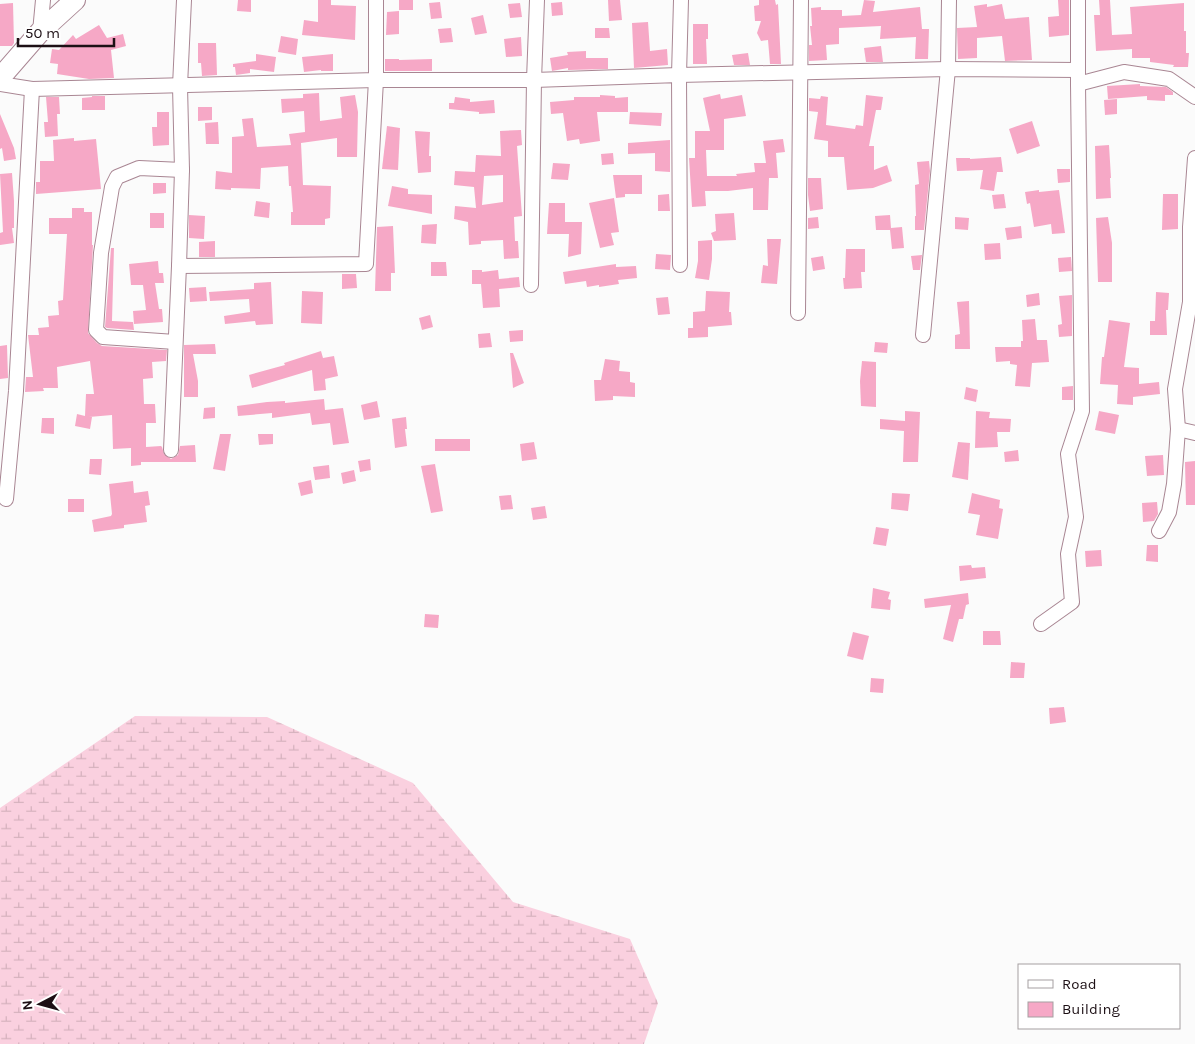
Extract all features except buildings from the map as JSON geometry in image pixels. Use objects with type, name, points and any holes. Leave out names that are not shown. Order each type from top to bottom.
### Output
[{"type":"main road","points":[[1,77],[40,32],[75,0]]},
{"type":"street","points":[[40,32],[43,0]]},
{"type":"street","points":[[171,450],[182,170],[180,86],[184,0]]},
{"type":"street","points":[[179,266],[366,264],[376,80],[376,0]]},
{"type":"street","points":[[531,286],[537,0]]},
{"type":"street","points":[[680,0],[680,266]]},
{"type":"street","points":[[798,313],[801,0]]},
{"type":"street","points":[[923,335],[948,69],[949,0]]},
{"type":"street","points":[[1040,624],[1072,602],[1068,554],[1076,517],[1068,454],[1082,411],[1078,0]]},
{"type":"street","points":[[1,77],[32,89],[376,80],[534,80],[948,69],[1078,77],[1124,72],[1169,79],[1195,96]]},
{"type":"street","points":[[6,499],[16,390],[32,89]]},
{"type":"street","points":[[1159,531],[1169,512],[1174,484],[1178,429],[1175,388],[1190,302],[1190,227],[1195,158]]},
{"type":"street","points":[[175,342],[103,337],[96,330],[101,253],[112,187],[117,177],[139,168],[182,170]]},
{"type":"street","points":[[1178,429],[1195,433]]},
{"type":"green space","points":[[135,716],[267,717],[413,783],[513,902],[630,939],[658,1003],[644,1044],[0,1044],[0,808]]}]
